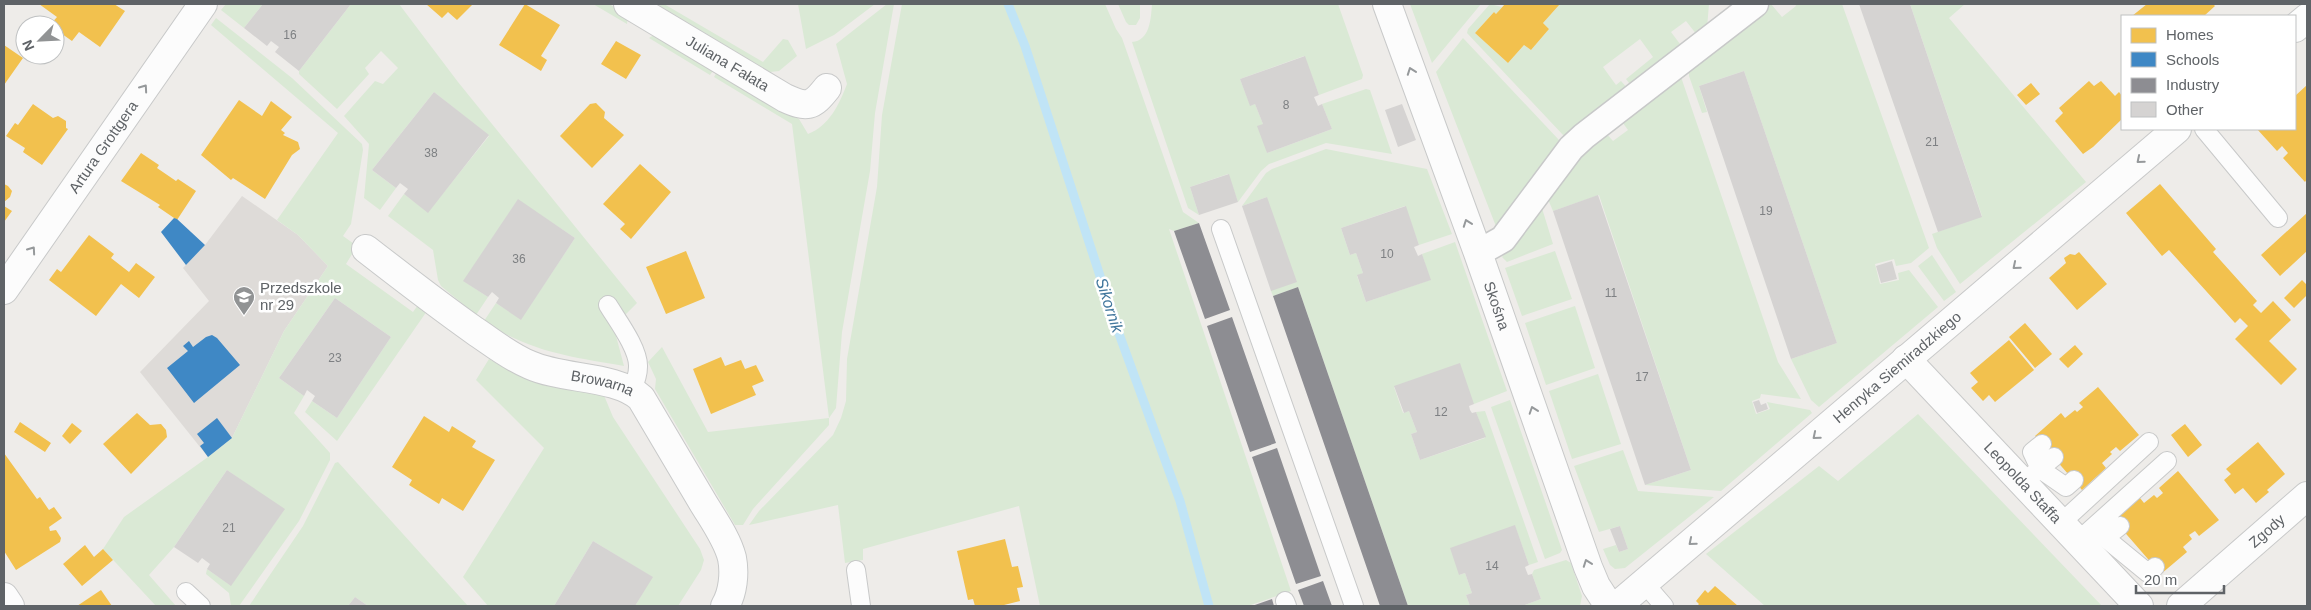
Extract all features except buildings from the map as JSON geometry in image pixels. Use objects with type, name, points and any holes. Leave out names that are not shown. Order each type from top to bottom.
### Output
[{"type":"street","name":"Artura Grottgera","points":[[4,290],[203,4]]},
{"type":"street","name":"Juliana Fałata","points":[[628,4],[798,104],[808,105],[816,101],[827,88]]},
{"type":"street","name":"Skośna","points":[[1387,4],[1478,253],[1588,567],[1596,586],[1609,606]]},
{"type":"street","points":[[1478,253],[1503,239],[1570,148],[1755,4]]},
{"type":"street","points":[[2296,27],[2307,18]]},
{"type":"street","name":"Henryka Siemiradzkiego","points":[[1617,606],[2176,130]]},
{"type":"street","name":"Browarna","points":[[366,249],[438,305],[502,350],[529,365],[554,374],[621,386],[632,390],[641,398],[721,532],[732,556],[734,570],[732,583],[728,601],[724,606]]},
{"type":"street","name":"Leopolda Staffa","points":[[1906,359],[2052,473],[2101,535],[2139,606]]},
{"type":"street","name":"Zgody","points":[[2181,606],[2307,496]]},
{"type":"street","points":[[4,597],[10,606]]},
{"type":"lane","points":[[2205,130],[2278,218]]},
{"type":"lane","points":[[1220,229],[1354,606]]},
{"type":"lane","points":[[608,305],[634,350],[637,359],[638,365],[632,390]]},
{"type":"lane","points":[[2101,535],[2150,442]]},
{"type":"lane","points":[[2042,444],[2032,452],[2052,473]]},
{"type":"lane","points":[[2101,535],[2168,461]]},
{"type":"lane","points":[[2101,535],[2144,561]]},
{"type":"lane","points":[[856,570],[861,606]]},
{"type":"lane","points":[[1644,583],[1664,606]]},
{"type":"lane","points":[[186,592],[201,606]]},
{"type":"shaded area","name":"Przedszkole nr 29","points":[[242,196],[298,235],[328,266],[284,331],[232,438],[208,457],[140,372],[209,301],[183,268],[205,245]]},
{"type":"green space","points":[[226,4],[263,4],[244,28],[221,10]]},
{"type":"green space","points":[[351,4],[399,4],[458,82],[637,303],[624,316],[612,298],[598,305],[615,332],[624,366],[551,352],[518,340],[484,321],[496,303],[521,319],[575,238],[518,200],[464,281],[488,297],[476,315],[441,286],[438,280],[433,250],[388,216],[404,194],[428,212],[489,136],[434,92],[372,170],[396,188],[380,210],[364,198],[369,144],[344,116],[375,81],[383,84],[398,68],[381,51],[365,68],[369,74],[337,109],[299,74],[299,71]]},
{"type":"green space","points":[[593,4],[609,4],[628,15],[627,24]]},
{"type":"green space","points":[[657,4],[664,4],[763,62],[783,39],[788,40],[797,56],[779,71],[770,72]]},
{"type":"green space","points":[[798,4],[875,4],[834,35],[806,49]]},
{"type":"green space","points":[[887,4],[894,4],[875,113],[870,171],[842,332],[836,408],[829,418],[792,124],[714,77],[718,70],[799,119],[808,134],[822,126],[832,114],[847,84],[836,44]]},
{"type":"green space","points":[[902,4],[1105,4],[1122,38],[1183,212],[1199,223],[1174,231],[1169,229],[1291,591],[1248,606],[1040,606],[1019,506],[863,549],[863,560],[845,563],[838,505],[749,525],[759,511],[833,435],[846,401],[847,359],[877,187],[882,115]]},
{"type":"green space","points":[[1118,4],[1140,4],[1140,18],[1136,25],[1129,25],[1126,22]]},
{"type":"green space","points":[[1152,4],[1338,4],[1363,75],[1362,79],[1319,95],[1304,56],[1240,79],[1250,105],[1255,104],[1263,124],[1267,153],[1332,129],[1322,104],[1366,89],[1370,90],[1392,154],[1326,143],[1269,164],[1261,171],[1238,202],[1228,174],[1190,187],[1199,215],[1188,208],[1132,42],[1143,38],[1146,33],[1150,22]]},
{"type":"green space","points":[[1410,4],[1481,4],[1432,63]]},
{"type":"green space","points":[[1490,4],[1502,7],[1496,14],[1494,12],[1475,33],[1508,63],[1524,45],[1531,50],[1549,29],[1543,23],[1560,4],[1709,4],[1707,28],[1697,35],[1686,21],[1671,32],[1683,48],[1632,87],[1626,79],[1653,57],[1640,39],[1603,67],[1616,85],[1621,81],[1629,90],[1564,136],[1467,33],[1468,29]]},
{"type":"green space","points":[[1771,4],[1782,17],[1796,6],[1795,4],[1842,4],[1929,248],[1911,263],[1896,266],[1894,259],[1875,264],[1880,284],[1899,280],[1898,273],[1909,270],[1938,307],[1819,407],[1811,400],[1791,359],[1837,343],[1744,71],[1699,86],[1707,112],[1702,113],[1689,76],[1689,70],[1693,64]]},
{"type":"green space","points":[[1910,4],[1965,4],[1949,18],[2086,182],[1960,284],[1937,248],[1932,234],[1982,216]]},
{"type":"green space","points":[[216,18],[292,78],[362,144],[363,150],[351,224],[343,236],[357,246],[346,264],[413,312],[418,305],[427,311],[337,441],[305,412],[312,401],[337,418],[391,337],[335,298],[279,378],[304,396],[294,413],[330,453],[330,460],[299,521],[239,606],[231,606],[229,593],[206,574],[207,569],[230,585],[284,510],[227,470],[174,547],[149,575],[176,606],[156,606],[103,549],[124,517],[232,438],[284,331],[328,266],[298,235],[277,220],[338,133],[211,25]]},
{"type":"green space","points":[[657,33],[715,68],[710,75],[649,38]]},
{"type":"green space","points":[[1463,38],[1559,140],[1560,146],[1497,229],[1436,72]]},
{"type":"green space","points":[[1680,74],[1778,362],[1801,399],[1761,394],[1760,398],[1752,401],[1756,414],[1770,409],[1767,402],[1810,410],[1812,413],[1721,491],[1645,485],[1691,470],[1599,195],[1553,211],[1547,197],[1567,169],[1605,132],[1613,141],[1628,130],[1620,119]]},
{"type":"green space","points":[[1326,149],[1427,169],[1452,234],[1419,245],[1405,206],[1341,228],[1350,255],[1356,253],[1363,273],[1357,276],[1366,302],[1430,280],[1422,254],[1455,242],[1507,391],[1474,404],[1394,387],[1403,413],[1409,411],[1417,432],[1411,434],[1420,460],[1485,438],[1476,412],[1485,411],[1538,562],[1529,565],[1515,526],[1459,575],[1465,573],[1472,593],[1466,595],[1470,606],[1408,606],[1298,287],[1273,296],[1271,291],[1267,197],[1242,206],[1266,173]]},
{"type":"green space","points":[[1541,205],[1553,244],[1507,262],[1502,257]]},
{"type":"green space","points":[[1555,251],[1572,299],[1522,316],[1505,268]]},
{"type":"green space","points":[[1932,255],[1956,292],[1944,301],[1918,266]]},
{"type":"green space","points":[[1575,306],[1595,368],[1546,385],[1525,323]]},
{"type":"green space","points":[[662,347],[708,432],[829,418],[829,425],[753,509],[743,525],[735,525],[655,389],[656,379],[648,362]]},
{"type":"green space","points":[[489,359],[503,367],[531,378],[603,393],[613,417],[700,549],[704,560],[701,570],[678,606],[635,606],[652,577],[593,541],[554,606],[488,606],[463,577],[544,448],[476,380]]},
{"type":"green space","points":[[1598,374],[1621,444],[1572,459],[1549,391]]},
{"type":"green space","points":[[1510,400],[1562,550],[1560,553],[1545,559],[1491,407]]},
{"type":"green space","points":[[1918,414],[2102,606],[1765,606],[1706,554],[1819,466],[1838,481]]},
{"type":"green space","points":[[1623,450],[1638,491],[1714,497],[1625,568],[1615,569],[1610,565],[1603,549],[1616,545],[1619,552],[1628,549],[1620,526],[1599,532],[1574,466]]},
{"type":"green space","points":[[338,462],[468,606],[368,606],[355,597],[348,606],[249,606],[303,526],[335,463]]},
{"type":"green space","points":[[1566,560],[1571,563],[1582,596],[1580,606],[1522,606],[1541,599],[1532,574],[1534,570]]},
{"type":"waterway","name":"Sikornik","points":[[1008,4],[1025,46],[1118,331],[1180,501],[1209,606]]},
{"type":"place","name":"Przedszkole nr 29","points":[[244,316]]}]
